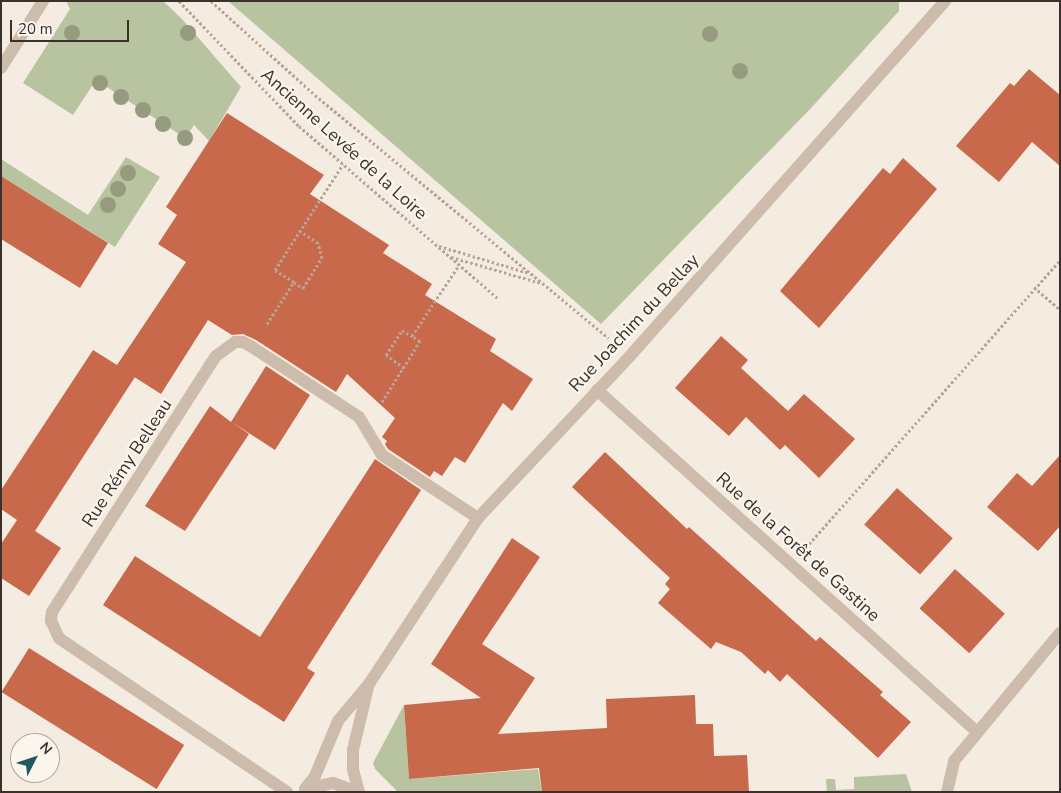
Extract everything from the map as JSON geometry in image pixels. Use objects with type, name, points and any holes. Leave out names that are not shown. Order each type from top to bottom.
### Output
[{"type":"street","points":[[4,63],[43,1]]},
{"type":"street","name":"Rue Joachim du Bellay","points":[[303,790],[315,776],[338,721],[369,684],[478,518],[630,356],[945,1]]},
{"type":"street","name":"Rue Rémy Belleau","points":[[287,792],[59,638],[51,621],[52,612],[216,356],[235,342],[243,342],[252,347],[359,417],[382,455],[478,518]]},
{"type":"street","name":"Rue de la Forêt de Gastine","points":[[597,390],[976,731]]},
{"type":"street","points":[[947,792],[954,760],[976,731],[1060,633]]},
{"type":"street","name":"Rue Joachim du Bellay","points":[[358,792],[353,769],[353,750],[369,684]]},
{"type":"street","points":[[303,790],[333,783],[358,792]]},
{"type":"path","name":"Ancienne Levée de la Loire","points":[[179,1],[248,76],[343,164],[499,299]]},
{"type":"path","points":[[211,1],[316,95],[630,356]]},
{"type":"path","points":[[300,231],[318,243],[322,258],[303,288],[275,270],[300,231],[343,164]]},
{"type":"path","points":[[436,246],[532,274]]},
{"type":"path","points":[[448,256],[544,284]]},
{"type":"path","points":[[791,564],[1034,287],[1060,260]]},
{"type":"path","points":[[412,336],[459,264]]},
{"type":"path","points":[[276,310],[294,282]]},
{"type":"path","points":[[1034,287],[1060,310]]},
{"type":"path","points":[[382,402],[404,368],[420,341],[402,330],[386,355],[404,368]]},
{"type":"green space","points":[[66,1],[163,1],[182,19],[241,87],[209,141],[194,125],[185,138],[96,80],[73,115],[23,83],[70,9]]},
{"type":"green space","points":[[228,1],[899,1],[899,11],[812,107],[601,324]]},
{"type":"green space","points":[[126,157],[160,177],[115,247],[1,176],[1,159],[88,215]]},
{"type":"green space","points":[[404,705],[409,779],[538,769],[542,792],[398,792],[375,769],[373,763]]},
{"type":"green space","points":[[906,774],[912,792],[827,792],[826,779],[835,779],[836,790],[854,789],[854,777]]},
{"type":"building","points":[[1029,69],[1060,95],[1060,166],[1032,142],[999,182],[956,146],[1010,83],[1014,86]]},
{"type":"building","points":[[227,113],[324,175],[310,194],[389,245],[383,253],[432,284],[425,295],[496,339],[490,351],[533,379],[512,411],[503,403],[465,463],[455,457],[442,476],[434,471],[430,477],[388,449],[385,444],[387,441],[382,437],[395,418],[347,374],[336,392],[256,340],[243,334],[232,335],[208,320],[161,394],[135,377],[35,531],[61,548],[29,596],[1,578],[1,544],[17,520],[1,509],[1,490],[93,350],[117,365],[186,262],[158,244],[177,215],[166,207]]},
{"type":"building","points":[[903,158],[937,189],[819,328],[780,291],[883,168],[890,174]]},
{"type":"building","points":[[1,176],[108,243],[80,288],[1,239]]},
{"type":"building","points":[[721,336],[748,360],[741,368],[788,411],[804,394],[855,439],[819,478],[785,445],[780,450],[746,417],[729,436],[675,388]]},
{"type":"building","points":[[266,366],[310,395],[275,450],[232,422],[249,434],[185,531],[145,506],[210,406],[231,422]]},
{"type":"building","points":[[605,452],[687,529],[689,527],[816,641],[820,637],[883,692],[880,695],[911,722],[878,758],[787,674],[780,682],[768,670],[765,674],[741,652],[716,642],[711,649],[658,603],[670,589],[665,584],[670,578],[572,487]]},
{"type":"building","points":[[1060,455],[1060,526],[1038,551],[987,507],[1017,473],[1032,486]]},
{"type":"building","points":[[375,459],[421,490],[307,668],[315,673],[284,722],[103,605],[135,556],[260,637]]},
{"type":"building","points":[[897,488],[953,538],[920,575],[864,524]]},
{"type":"building","points":[[512,538],[540,557],[482,644],[535,678],[498,734],[607,728],[606,699],[695,695],[696,724],[713,724],[714,756],[747,755],[749,792],[542,792],[539,768],[409,779],[404,705],[481,698],[431,664]]},
{"type":"building","points":[[955,569],[1005,614],[969,653],[920,608]]},
{"type":"building","points":[[29,648],[184,745],[157,789],[1,692]]}]
